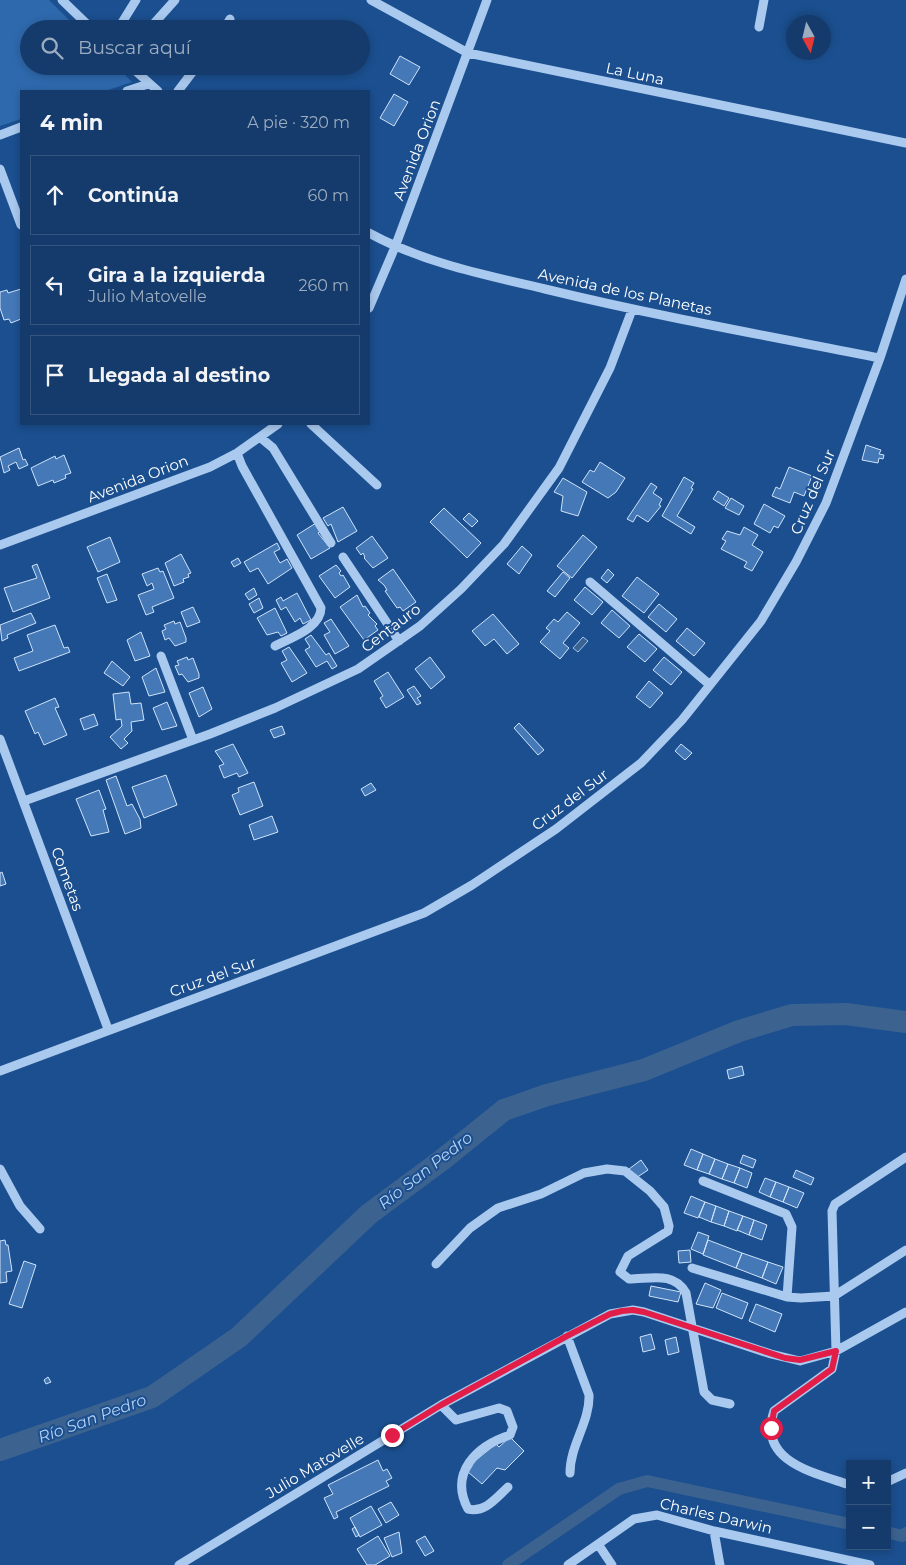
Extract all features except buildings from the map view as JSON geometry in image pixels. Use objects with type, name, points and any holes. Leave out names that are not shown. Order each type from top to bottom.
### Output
[{"type":"street","points":[[62,0],[83,20]]},
{"type":"street","points":[[124,20],[136,0]]},
{"type":"street","points":[[157,20],[175,0]]},
{"type":"street","name":"La Luna","points":[[371,0],[468,53],[906,144]]},
{"type":"street","name":"Avenida Orion","points":[[370,306],[395,247],[487,0]]},
{"type":"street","points":[[759,26],[764,0]]},
{"type":"street","points":[[139,75],[157,90]]},
{"type":"street","points":[[179,90],[190,75]]},
{"type":"street","points":[[130,90],[148,84]]},
{"type":"street","points":[[0,135],[20,127]]},
{"type":"street","points":[[0,169],[20,222]]},
{"type":"street","name":"Avenida de los Planetas","points":[[370,234],[395,247],[444,264],[632,310],[880,358]]},
{"type":"street","name":"Cruz del Sur","points":[[0,1072],[108,1029],[378,932],[424,913],[472,885],[556,829],[641,763],[682,720],[762,621],[796,562],[826,504],[880,358],[906,280]]},
{"type":"street","name":"Centauro","points":[[24,801],[193,740],[319,688],[358,669],[399,641],[461,589],[504,544],[560,468],[610,368],[632,310]]},
{"type":"street","name":"Avenida Orion","points":[[0,545],[210,467],[261,438],[277,425]]},
{"type":"street","points":[[312,425],[377,485]]},
{"type":"street","points":[[261,438],[273,448],[331,543]]},
{"type":"street","points":[[237,453],[242,466],[321,608],[321,615],[314,624],[275,646]]},
{"type":"street","points":[[343,557],[399,641]]},
{"type":"street","points":[[590,582],[710,685]]},
{"type":"street","points":[[160,656],[193,740]]},
{"type":"street","name":"Cometas","points":[[0,739],[108,1029]]},
{"type":"street","points":[[846,1484],[790,1463],[774,1444],[771,1428],[774,1411],[832,1369],[836,1351],[832,1210],[835,1204],[906,1157]]},
{"type":"street","points":[[0,1169],[20,1206],[40,1229]]},
{"type":"street","points":[[436,1264],[470,1228],[498,1208],[546,1192],[584,1173],[607,1169],[625,1171],[642,1182],[664,1207],[669,1226],[668,1231],[628,1256],[620,1272],[629,1279],[660,1277],[676,1280],[686,1293],[704,1392],[712,1400],[730,1404]]},
{"type":"street","points":[[703,1182],[786,1214],[790,1220],[788,1297]]},
{"type":"street","points":[[692,1268],[788,1297],[834,1296],[906,1250]]},
{"type":"street","name":"Julio Matovelle","points":[[179,1565],[441,1405],[610,1314],[633,1310],[692,1326],[771,1354],[800,1360],[836,1351],[906,1312]]},
{"type":"street","points":[[567,1336],[589,1394],[589,1403],[574,1446],[570,1473]]},
{"type":"street","points":[[441,1405],[456,1420],[499,1408],[507,1411],[512,1426],[510,1435],[489,1442],[482,1448],[463,1473],[461,1486],[468,1509],[474,1511],[484,1508],[508,1487]]},
{"type":"street","points":[[891,1480],[906,1473]]},
{"type":"street","name":"Charles Darwin","points":[[568,1565],[641,1516],[665,1515],[714,1531],[870,1565]]},
{"type":"street","points":[[714,1531],[720,1565]]},
{"type":"street","points":[[598,1544],[612,1565]]},
{"type":"shaded area","points":[[0,0],[49,0],[69,20],[20,20],[20,75],[125,75],[132,82],[108,90],[20,90],[20,119],[0,126]]},
{"type":"shaded area","points":[[583,637],[588,641],[578,652],[573,648]]},
{"type":"waterway","name":"Río San Pedro","points":[[0,1450],[152,1397],[239,1337],[369,1214],[442,1160],[504,1110],[547,1095],[644,1070],[739,1031],[792,1015],[846,1014],[906,1022]]},
{"type":"waterway","points":[[508,1565],[619,1489],[647,1481],[846,1523]]},
{"type":"waterway","points":[[891,1533],[902,1536],[906,1533]]},
{"type":"route","points":[[392,1435],[441,1405],[567,1336],[610,1314],[633,1310],[692,1326],[785,1358],[800,1360],[815,1358],[836,1351],[830,1371],[774,1411],[771,1428]]}]
